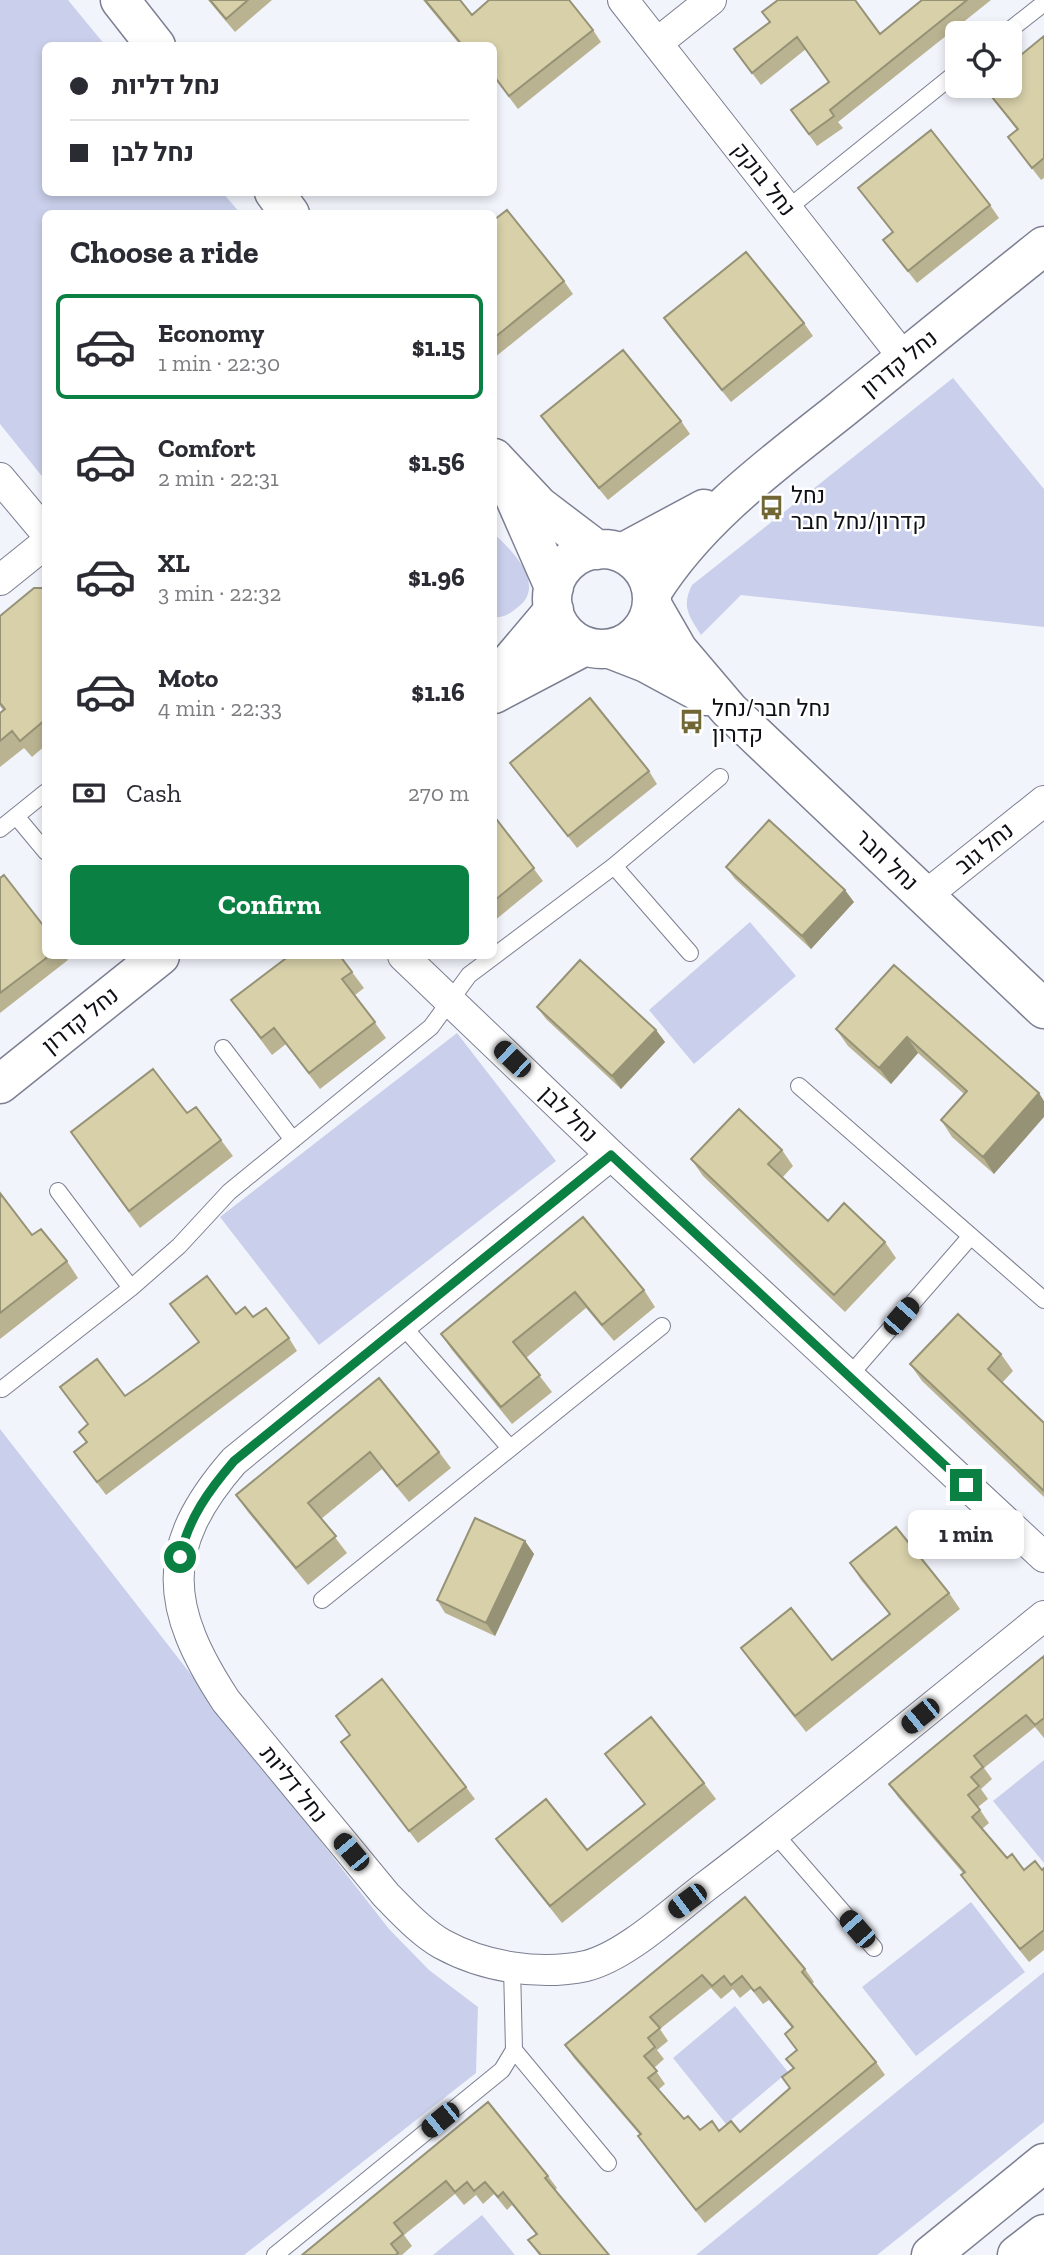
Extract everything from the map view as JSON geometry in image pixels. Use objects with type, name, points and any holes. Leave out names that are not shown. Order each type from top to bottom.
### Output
[{"type":"main road","points":[[120,0],[153,42]]},
{"type":"main road","name":"נחל קדרון","points":[[652,598],[668,565],[694,535],[754,479],[1044,246]]},
{"type":"main road","points":[[497,462],[539,506],[609,552],[642,568],[652,598],[643,629],[622,645],[597,647],[497,693]]},
{"type":"main road","points":[[497,462],[554,599],[564,631],[597,647]]},
{"type":"main road","name":"נחל קדרון","points":[[609,552],[754,479]]},
{"type":"main road","points":[[497,677],[554,599],[558,576],[573,558],[609,552]]},
{"type":"main road","name":"נחל חבר","points":[[652,598],[678,650],[729,710],[1044,1009]]},
{"type":"main road","name":"נחל חבר","points":[[597,647],[683,682],[729,710]]},
{"type":"main road","name":"נחל קדרון","points":[[0,1084],[156,959]]},
{"type":"main road","points":[[931,2255],[1044,2163]]},
{"type":"main road","points":[[1017,2255],[1044,2234]]},
{"type":"street","name":"נחל בוקק","points":[[623,0],[904,358]]},
{"type":"street","points":[[657,43],[711,0]]},
{"type":"street","points":[[0,478],[42,528]]},
{"type":"street","points":[[0,580],[42,546]]},
{"type":"street","name":"נחל גוב","points":[[925,896],[1044,800]]},
{"type":"street","name":"נחל לבן","points":[[406,959],[611,1155],[1044,1557]]},
{"type":"street","name":"נחל דליות","points":[[611,1155],[262,1435],[212,1486],[183,1543],[178,1572],[180,1608],[191,1642],[226,1701],[386,1895],[416,1925],[441,1943],[512,1967],[567,1969],[590,1965],[613,1955],[775,1834],[1044,1616]]},
{"type":"lane","points":[[1021,21],[1044,3]]},
{"type":"lane","points":[[787,209],[945,82]]},
{"type":"lane","points":[[497,954],[614,866],[720,777]]},
{"type":"lane","points":[[0,829],[42,795]]},
{"type":"lane","points":[[16,816],[42,847]]},
{"type":"lane","points":[[614,866],[690,953]]},
{"type":"lane","points":[[2,1389],[131,1288],[179,1246],[229,1192],[431,1027],[469,975],[490,959]]},
{"type":"lane","points":[[223,1048],[293,1140]]},
{"type":"lane","points":[[799,1086],[1044,1300]]},
{"type":"lane","points":[[58,1191],[131,1288]]},
{"type":"lane","points":[[849,1376],[971,1237]]},
{"type":"lane","points":[[401,1324],[510,1448]]},
{"type":"lane","points":[[322,1600],[662,1326]]},
{"type":"lane","points":[[775,1834],[874,1948]]},
{"type":"lane","points":[[275,2255],[502,2070],[514,2050],[512,1967]]},
{"type":"lane","points":[[514,2050],[608,2163]]},
{"type":"shaded area","points":[[0,0],[68,0],[103,42],[42,42],[42,196],[226,196],[237,210],[42,210],[42,476],[0,424]]},
{"type":"shaded area","points":[[953,378],[1044,489],[1044,627],[741,595],[701,635],[688,611],[687,599],[692,585]]},
{"type":"shaded area","points":[[497,537],[524,568],[529,589],[526,598],[518,607],[507,615],[498,617]]},
{"type":"shaded area","points":[[750,922],[796,976],[694,1064],[649,1010]]},
{"type":"shaded area","points":[[457,1033],[556,1161],[319,1345],[220,1217]]},
{"type":"shaded area","points":[[0,1429],[389,1929],[429,1970],[478,2007],[476,2073],[244,2255],[0,2255]]},
{"type":"shaded area","points":[[1044,1760],[1044,1863],[993,1801]]},
{"type":"shaded area","points":[[971,1902],[1025,1972],[916,2056],[862,1987]]},
{"type":"shaded area","points":[[1044,1972],[1044,2122],[877,2255],[696,2255]]},
{"type":"shaded area","points":[[735,2006],[788,2072],[726,2124],[673,2058]]},
{"type":"shaded area","points":[[482,2215],[515,2255],[433,2255]]},
{"type":"building","points":[[210,0],[248,0],[226,19]]},
{"type":"building","points":[[425,0],[460,0],[472,15],[489,0],[569,0],[593,30],[509,96],[497,80],[497,42],[460,42]]},
{"type":"building","points":[[778,0],[855,0],[880,34],[922,0],[967,0],[830,110],[834,116],[809,134],[791,110],[829,82],[797,37],[752,73],[734,49],[770,22],[762,12]]},
{"type":"building","points":[[1044,36],[1044,158],[1032,168],[1008,137],[1018,129],[993,98],[1022,98],[1022,54]]},
{"type":"building","points":[[931,130],[990,205],[908,271],[883,240],[893,232],[858,188]]},
{"type":"building","points":[[507,210],[564,281],[497,336],[497,218]]},
{"type":"building","points":[[746,252],[804,323],[722,390],[664,318]]},
{"type":"building","points":[[623,350],[681,421],[599,488],[541,416]]},
{"type":"building","points":[[34,588],[42,588],[42,722],[20,741],[12,731],[0,741],[0,713],[5,709],[0,703],[0,616]]},
{"type":"building","points":[[590,698],[649,771],[568,836],[510,763]]},
{"type":"building","points":[[497,820],[534,868],[497,899]]},
{"type":"building","points":[[769,820],[845,890],[802,936],[726,867]]},
{"type":"building","points":[[4,875],[42,924],[42,959],[45,959],[0,993],[0,878]]},
{"type":"building","points":[[285,959],[342,959],[352,972],[342,979],[375,1022],[309,1073],[274,1028],[261,1038],[231,1000]]},
{"type":"building","points":[[580,960],[656,1030],[612,1076],[537,1007]]},
{"type":"building","points":[[894,965],[1039,1093],[983,1157],[941,1120],[967,1091],[907,1037],[879,1068],[836,1029]]},
{"type":"building","points":[[153,1069],[187,1113],[196,1107],[221,1140],[129,1211],[71,1132]]},
{"type":"building","points":[[739,1109],[782,1150],[768,1164],[828,1221],[844,1203],[885,1242],[834,1295],[691,1159]]},
{"type":"building","points":[[0,1193],[32,1235],[41,1229],[67,1261],[0,1313]]},
{"type":"building","points":[[583,1217],[644,1290],[602,1325],[575,1292],[513,1342],[540,1375],[501,1407],[441,1334]]},
{"type":"building","points":[[207,1276],[236,1314],[245,1307],[253,1317],[266,1308],[289,1338],[97,1482],[74,1452],[87,1442],[79,1432],[88,1424],[60,1387],[97,1359],[125,1396],[199,1342],[170,1304]]},
{"type":"building","points":[[958,1314],[1001,1354],[988,1369],[1044,1423],[1044,1491],[910,1364]]},
{"type":"building","points":[[379,1378],[439,1452],[397,1486],[370,1452],[308,1503],[336,1536],[296,1568],[236,1495]]},
{"type":"building","points":[[475,1518],[525,1541],[486,1623],[437,1600]]},
{"type":"building","points":[[896,1527],[949,1593],[795,1716],[741,1648],[791,1608],[832,1660],[890,1614],[850,1563]]},
{"type":"building","points":[[1044,1656],[1044,1718],[1035,1725],[1026,1715],[974,1756],[983,1767],[971,1777],[979,1786],[968,1795],[980,1810],[972,1817],[1007,1858],[1012,1854],[1024,1870],[1035,1861],[1042,1870],[1044,1868],[1044,1930],[1020,1949],[961,1875],[965,1872],[889,1784]]},
{"type":"building","points":[[382,1679],[466,1787],[409,1831],[341,1742],[350,1735],[336,1716]]},
{"type":"building","points":[[651,1717],[704,1783],[550,1906],[496,1839],[546,1799],[587,1850],[645,1804],[605,1754]]},
{"type":"building","points":[[745,1897],[805,1969],[802,1972],[876,2062],[696,2210],[638,2136],[641,2134],[565,2045]],"holes":[[[702,1975],[712,1986],[724,1976],[731,1985],[742,1976],[754,1991],[760,1987],[793,2027],[785,2034],[797,2050],[786,2059],[794,2068],[782,2077],[790,2088],[740,2132],[731,2121],[719,2131],[712,2121],[700,2130],[688,2116],[684,2119],[648,2078],[657,2071],[644,2056],[655,2047],[648,2038],[660,2028],[650,2017]]]},
{"type":"building","points":[[488,2102],[548,2176],[545,2178],[609,2255],[541,2255],[528,2240],[537,2234],[503,2192],[498,2197],[485,2182],[474,2191],[467,2182],[455,2192],[446,2181],[394,2223],[403,2234],[391,2244],[398,2253],[396,2255],[302,2255]]},
{"type":"place","name":"נחל קדרון/נחל חבר","points":[[771,508]]},
{"type":"place","name":"נחל חבר/נחל קדרון","points":[[692,721]]},
{"type":"route","points":[[180,1557],[196,1512],[212,1486],[234,1461],[262,1435],[611,1155],[966,1485]]}]
